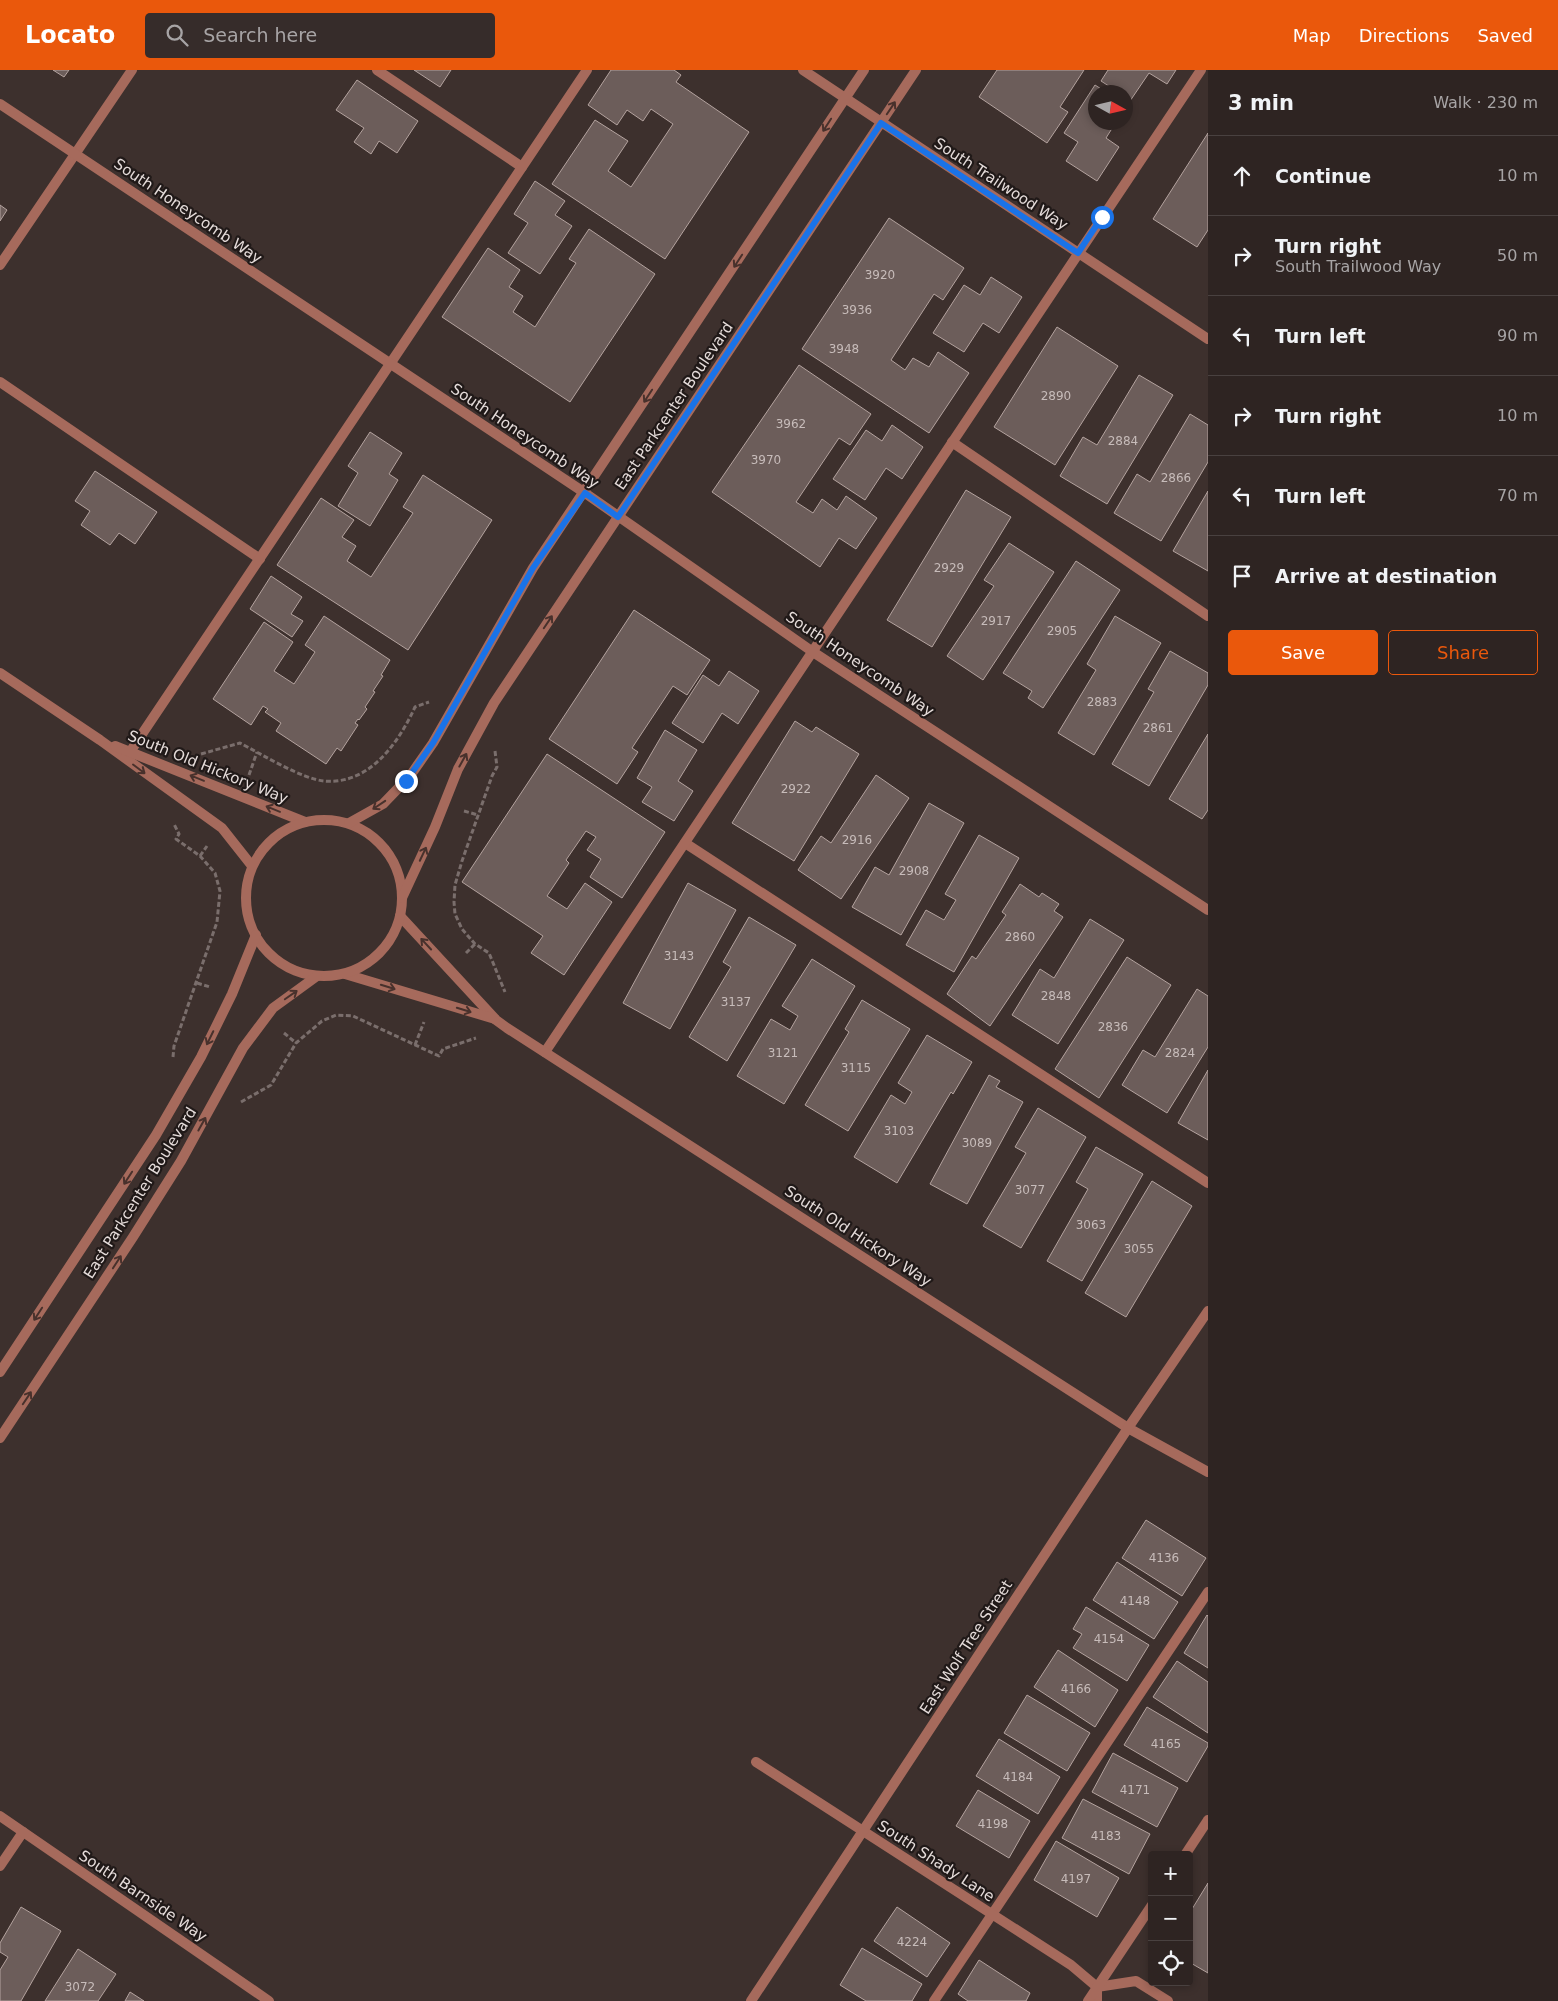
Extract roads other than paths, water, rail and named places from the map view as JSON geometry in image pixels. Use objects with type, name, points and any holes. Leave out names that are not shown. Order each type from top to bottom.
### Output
[{"type":"street","points":[[0,265],[132,70]]},
{"type":"street","points":[[377,70],[522,167]]},
{"type":"street","points":[[130,752],[587,70]]},
{"type":"street","name":"South Trailwood Way","points":[[804,70],[1208,339]]},
{"type":"street","name":"East Parkcenter Boulevard","points":[[349,823],[383,804],[410,776],[433,743],[533,568],[585,493],[864,70]]},
{"type":"street","name":"East Parkcenter Boulevard","points":[[402,898],[435,827],[458,769],[494,703],[916,70]]},
{"type":"street","points":[[544,1052],[814,652],[1201,70]]},
{"type":"street","name":"South Honeycomb Way","points":[[0,104],[585,493],[814,652],[1208,910]]},
{"type":"street","points":[[0,382],[260,559]]},
{"type":"street","points":[[952,442],[1208,616]]},
{"type":"street","name":"South Old Hickory Way","points":[[0,673],[100,740],[222,828],[252,866]]},
{"type":"street","name":"South Old Hickory Way","points":[[100,740],[305,822]]},
{"type":"street","points":[[328,819],[349,823],[368,832],[383,846],[394,863],[400,880],[402,898],[400,916],[392,936],[380,953],[364,966],[345,974],[318,976],[293,970],[271,956],[256,935],[247,913],[246,889],[252,866],[265,846],[283,831],[305,822],[328,819]]},
{"type":"street","points":[[685,843],[1208,1183]]},
{"type":"street","name":"South Old Hickory Way","points":[[400,916],[496,1020],[507,1028],[1128,1428],[1208,1472]]},
{"type":"street","name":"East Parkcenter Boulevard","points":[[0,1372],[160,1127],[201,1057],[232,994],[256,935]]},
{"type":"street","name":"South Old Hickory Way","points":[[345,974],[496,1020]]},
{"type":"street","name":"East Parkcenter Boulevard","points":[[0,1438],[181,1161],[243,1048],[273,1008],[318,976]]},
{"type":"street","name":"East Wolf Tree Street","points":[[751,2001],[1128,1428],[1208,1311]]},
{"type":"street","points":[[934,2001],[1208,1592]]},
{"type":"street","name":"South Shady Lane","points":[[756,1762],[1071,1966],[1097,1987]]},
{"type":"street","name":"South Barnside Way","points":[[0,1816],[269,2001]]},
{"type":"street","points":[[1188,1851],[1208,1820]]},
{"type":"street","points":[[0,1866],[23,1832]]},
{"type":"street","points":[[1088,2001],[1148,1911]]},
{"type":"street","points":[[1097,1987],[1136,1980],[1168,2001]]},
{"type":"street","points":[[1096,2001],[1097,1987]]}]
